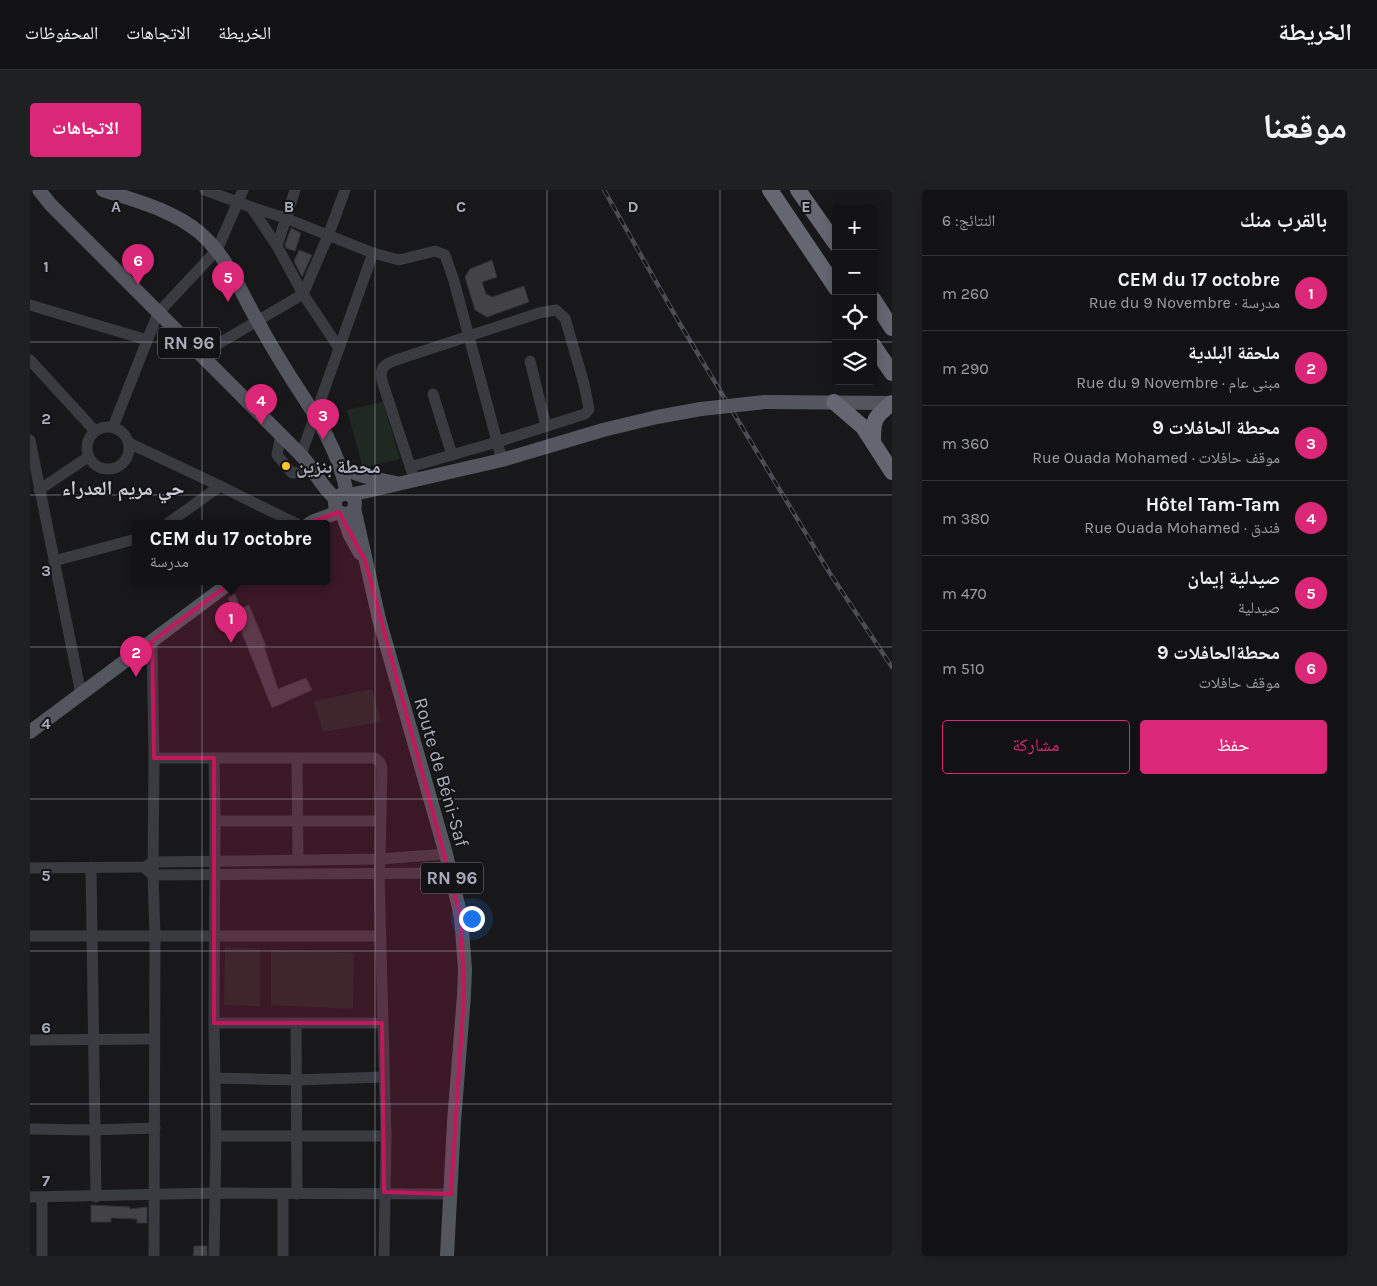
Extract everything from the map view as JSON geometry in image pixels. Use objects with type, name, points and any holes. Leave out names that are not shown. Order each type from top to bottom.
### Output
[{"type":"highway","points":[[770,190],[832,282]]},
{"type":"highway","points":[[798,190],[832,238]]},
{"type":"highway","points":[[877,305],[892,328]]},
{"type":"highway","points":[[877,351],[892,373]]},
{"type":"highway","points":[[834,402],[859,423],[873,441],[892,472]]},
{"type":"highway","points":[[873,441],[872,428],[875,420],[892,403]]},
{"type":"main road","name":"RN 96","points":[[39,190],[158,313],[302,454],[325,489],[345,504]]},
{"type":"main road","name":"RN 96","points":[[103,190],[143,203],[178,218],[200,233],[217,250],[327,437],[341,468],[345,504]]},
{"type":"main road","points":[[317,520],[374,490],[502,460],[603,430],[656,417],[701,409],[765,402],[892,403]]},
{"type":"main road","points":[[341,468],[363,476],[408,483]]},
{"type":"main road","name":"Route de Béni-Saf","points":[[345,504],[350,536],[365,560],[379,619],[446,854],[461,917],[465,978],[447,1256]]},
{"type":"main road","points":[[30,732],[227,585]]},
{"type":"main road","name":"Route de Béni-Saf","points":[[441,1256],[450,1200]]},
{"type":"street","points":[[205,190],[241,196],[251,207],[277,246],[303,294],[339,348]]},
{"type":"street","points":[[277,246],[294,190]]},
{"type":"street","points":[[200,354],[303,294],[345,190]]},
{"type":"street","points":[[113,427],[158,313],[217,250],[241,196]]},
{"type":"street","points":[[251,207],[285,218],[373,253],[400,260],[435,251],[445,256],[454,281],[502,460]]},
{"type":"street","points":[[302,454],[373,253]]},
{"type":"street","points":[[30,305],[148,340]]},
{"type":"street","points":[[408,483],[410,467],[380,375],[382,368],[388,363],[399,359],[547,311],[556,310],[561,313],[565,318],[584,384],[589,409],[585,414],[410,467]]},
{"type":"street","points":[[30,360],[95,431]]},
{"type":"street","points":[[530,361],[546,426]]},
{"type":"street","points":[[433,394],[452,455]]},
{"type":"street","points":[[129,443],[128,457],[112,470],[98,467],[88,457],[87,443],[95,431],[113,427],[123,433],[129,443],[289,520]]},
{"type":"street","points":[[280,434],[277,455],[292,473],[314,472]]},
{"type":"street","points":[[30,440],[81,694]]},
{"type":"street","points":[[39,490],[88,457]]},
{"type":"street","points":[[172,520],[220,486]]},
{"type":"street","points":[[54,561],[132,540]]},
{"type":"street","points":[[152,641],[154,758],[150,868],[155,937],[153,1039],[155,1128],[154,1256]]},
{"type":"street","points":[[154,758],[375,758],[380,762],[382,768],[379,874],[386,1136],[384,1256]]},
{"type":"street","points":[[214,758],[216,1136],[214,1256]]},
{"type":"street","points":[[297,758],[298,860]]},
{"type":"street","points":[[215,821],[380,821]]},
{"type":"street","points":[[150,868],[214,860],[380,859],[446,854]]},
{"type":"street","points":[[91,867],[96,1197]]},
{"type":"street","points":[[30,868],[150,868],[214,875],[451,873]]},
{"type":"street","points":[[30,936],[380,936]]},
{"type":"street","points":[[214,1023],[382,1023]]},
{"type":"street","points":[[296,1023],[297,1194]]},
{"type":"street","points":[[30,1040],[153,1039]]},
{"type":"street","points":[[215,1078],[296,1080],[384,1078]]},
{"type":"street","points":[[30,1129],[94,1130],[155,1128]]},
{"type":"street","points":[[216,1136],[386,1136]]},
{"type":"street","points":[[42,1256],[36,1197],[384,1192],[450,1200]]},
{"type":"street","points":[[283,1194],[283,1256]]},
{"type":"highlighted area","points":[[339,512],[365,560],[461,917],[464,995],[451,1194],[384,1192],[382,1023],[214,1023],[214,758],[154,758],[152,641],[314,521]]},
{"type":"shaded area","points":[[383,402],[400,459],[363,468],[347,410]]},
{"type":"shaded area","points":[[372,689],[381,722],[323,732],[314,701]]},
{"type":"shaded area","points":[[225,947],[260,949],[260,1006],[224,1005]]},
{"type":"shaded area","points":[[271,950],[354,953],[353,1009],[271,1005]]},
{"type":"building","points":[[291,228],[301,233],[295,251],[286,248],[285,245]]},
{"type":"building","points":[[299,250],[312,255],[302,277],[294,261]]},
{"type":"building","points":[[492,260],[497,277],[482,282],[486,294],[492,297],[524,286],[529,302],[487,317],[475,310],[465,277],[470,269]]},
{"type":"building","points":[[235,594],[241,609],[249,605],[266,646],[264,646],[278,689],[306,678],[312,690],[272,708],[228,598]]},
{"type":"building","points":[[91,1205],[130,1207],[130,1209],[147,1207],[147,1223],[137,1223],[137,1219],[111,1218],[111,1222],[91,1222]]},
{"type":"building","points":[[194,1246],[207,1246],[207,1256],[193,1256]]},
{"type":"railway","points":[[604,190],[680,324],[831,575],[892,667]]},
{"type":"place","name":"محطةالحافلات 9","points":[[138,285]]},
{"type":"place","name":"صيدلية إيمان","points":[[228,302]]},
{"type":"place","name":"Hôtel Tam-Tam","points":[[261,425]]},
{"type":"place","name":"محطة الحافلات 9","points":[[323,440]]},
{"type":"place","name":"محطة بنزين","points":[[286,466]]},
{"type":"place","name":"CEM du 17 octobre","points":[[231,643]]},
{"type":"place","name":"ملحقة البلدية","points":[[136,677]]},
{"type":"district","name":"حي مريم العدراء","points":[[123,488]]}]
